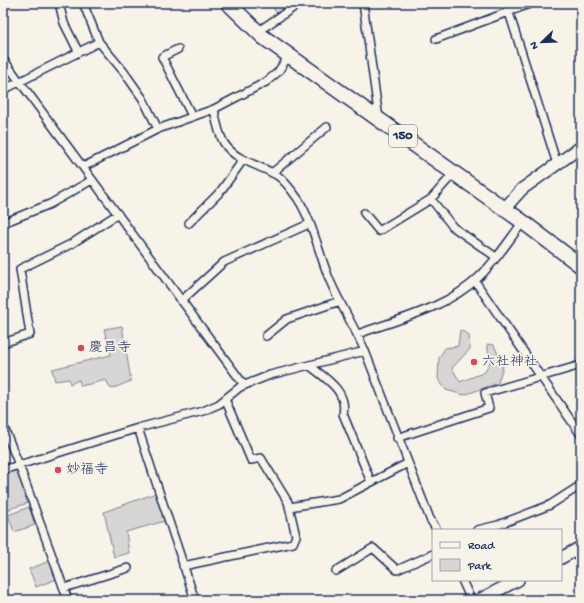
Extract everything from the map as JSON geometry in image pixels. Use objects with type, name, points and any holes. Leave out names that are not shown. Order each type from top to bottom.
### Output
[{"type":"highway","name":"150","points":[[228,3],[257,32],[523,222],[581,266]]},
{"type":"street","points":[[59,3],[64,23],[78,51]]},
{"type":"street","points":[[83,3],[99,42],[124,72],[143,99],[158,129]]},
{"type":"street","points":[[257,32],[300,3]]},
{"type":"street","points":[[363,3],[379,119]]},
{"type":"street","points":[[506,3],[557,164]]},
{"type":"street","points":[[436,38],[532,3]]},
{"type":"street","points":[[3,90],[78,51],[99,42]]},
{"type":"street","points":[[178,49],[162,57],[192,116]]},
{"type":"street","points":[[82,167],[158,129],[214,109],[266,82],[278,72],[289,55]]},
{"type":"street","points":[[3,59],[181,302],[244,385]]},
{"type":"street","points":[[214,109],[218,130],[224,143],[231,152],[243,160],[279,177],[298,198],[326,272],[358,334],[397,438],[430,519],[436,529]]},
{"type":"street","points":[[272,173],[327,127]]},
{"type":"street","points":[[504,209],[522,189],[581,147]]},
{"type":"street","points":[[189,223],[220,192],[243,160]]},
{"type":"street","points":[[364,213],[379,231],[431,199],[454,173]]},
{"type":"street","points":[[3,223],[50,204],[92,180]]},
{"type":"street","points":[[431,199],[453,227],[496,257]]},
{"type":"street","points":[[3,343],[30,334],[20,269],[72,244],[118,214]]},
{"type":"street","points":[[358,334],[437,305],[456,295],[475,281],[523,222]]},
{"type":"street","points":[[181,302],[224,262],[309,224]]},
{"type":"street","points":[[475,281],[581,435]]},
{"type":"street","points":[[266,336],[287,319],[340,301]]},
{"type":"street","points":[[3,470],[138,428],[203,411],[219,404],[244,385],[270,375],[365,351]]},
{"type":"street","points":[[310,365],[337,388],[345,405],[343,414],[371,482]]},
{"type":"street","points":[[397,438],[489,408],[485,393],[581,365]]},
{"type":"street","points":[[183,566],[293,543],[296,536],[289,507],[261,458],[251,460],[225,399]]},
{"type":"street","points":[[3,425],[68,600]]},
{"type":"street","points":[[138,428],[195,600]]},
{"type":"street","points":[[289,507],[339,499],[408,463]]},
{"type":"street","points":[[480,529],[550,505],[581,485]]},
{"type":"street","points":[[336,571],[373,548],[397,570],[432,554]]},
{"type":"street","points":[[562,558],[581,548]]},
{"type":"street","points":[[64,588],[128,568]]},
{"type":"street","points":[[462,581],[471,600]]},
{"type":"street","points":[[479,600],[516,581]]},
{"type":"green space","points":[[270,3],[300,3],[279,17]]},
{"type":"green space","points":[[122,326],[131,381],[111,389],[106,380],[81,386],[79,380],[70,384],[69,379],[55,381],[52,369],[111,355],[104,329]]},
{"type":"green space","points":[[460,330],[469,335],[470,349],[452,368],[460,382],[485,372],[490,362],[487,344],[494,345],[503,366],[498,383],[464,395],[446,390],[438,379],[439,358],[445,348],[458,346]]},
{"type":"green space","points":[[17,468],[28,503],[6,510],[3,502],[3,473]]},
{"type":"green space","points":[[156,493],[165,521],[126,532],[129,553],[114,557],[104,512]]},
{"type":"green space","points":[[29,507],[35,525],[14,532],[8,515]]},
{"type":"green space","points":[[50,561],[57,579],[36,587],[29,569]]},
{"type":"place","name":"慶昌寺","points":[[81,348]]},
{"type":"place","name":"六社神社","points":[[474,362]]},
{"type":"place","name":"妙福寺","points":[[58,470]]}]
